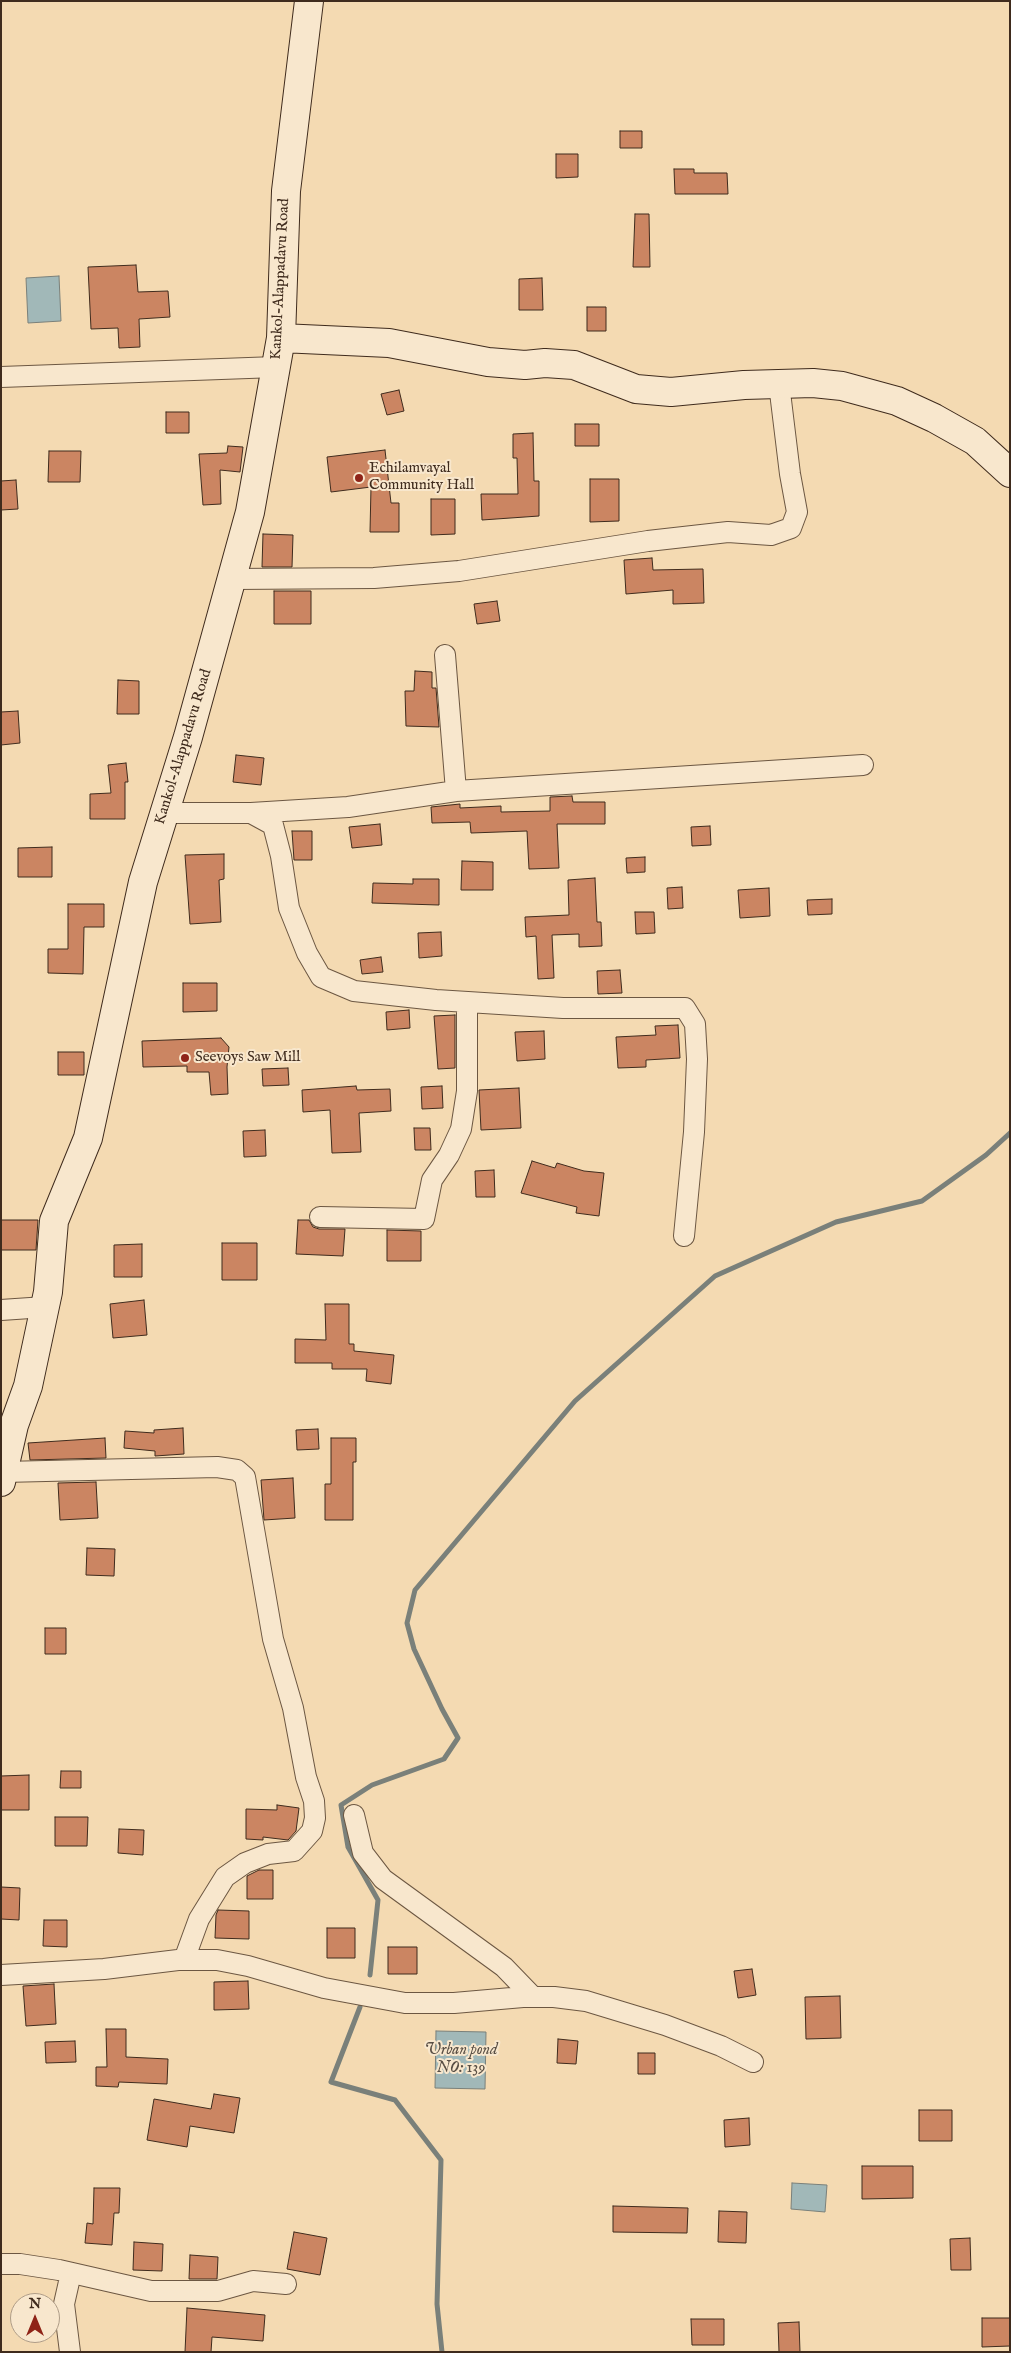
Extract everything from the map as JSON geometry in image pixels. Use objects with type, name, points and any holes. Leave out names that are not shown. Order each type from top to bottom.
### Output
[{"type":"main road","name":"Kankol-Alappadavu Road","points":[[2,1477],[14,1425],[28,1386],[45,1307],[54,1222],[88,1138],[143,882],[233,579],[250,512],[281,338],[286,192],[309,1]]},
{"type":"main road","points":[[281,338],[389,343],[488,362],[524,365],[545,363],[574,365],[636,389],[671,392],[813,382],[842,386],[897,401],[934,418],[975,441],[1010,473]]},
{"type":"street","points":[[1,377],[276,367]]},
{"type":"street","points":[[233,579],[374,578],[459,571],[648,541],[728,532],[772,535],[791,528],[797,512],[790,474],[779,384]]},
{"type":"street","points":[[445,655],[456,791]]},
{"type":"street","points":[[165,813],[251,813],[348,807],[456,791],[863,765]]},
{"type":"street","points":[[251,813],[273,825],[281,856],[289,908],[307,953],[321,977],[354,991],[467,1002],[563,1008],[685,1008],[695,1024],[697,1059],[694,1132],[684,1236]]},
{"type":"street","points":[[320,1217],[424,1219],[432,1180],[449,1155],[461,1129],[467,1091],[467,1002]]},
{"type":"street","points":[[1,1310],[45,1307]]},
{"type":"street","points":[[2,1477],[217,1467],[237,1470],[245,1477],[273,1639],[293,1708],[306,1777],[314,1800],[316,1818],[312,1831],[294,1850],[268,1854],[245,1863],[225,1876],[199,1919],[184,1960]]},
{"type":"street","points":[[354,1815],[363,1853],[384,1879],[504,1967],[533,1997]]},
{"type":"street","points":[[1,1974],[104,1969],[184,1960],[217,1960],[248,1966],[324,1988],[404,2003],[454,2003],[554,1997],[595,2004],[693,2036],[721,2046],[753,2062]]},
{"type":"street","points":[[1,2264],[20,2264],[71,2273],[151,2291],[218,2290],[253,2281],[286,2284]]},
{"type":"street","points":[[70,2352],[64,2304],[71,2273]]},
{"type":"water","points":[[59,276],[61,321],[28,323],[26,278]]},
{"type":"water","name":"Urban pond NO: 139","points":[[436,2031],[486,2032],[485,2089],[435,2088]]},
{"type":"water","points":[[792,2183],[827,2185],[825,2212],[791,2209]]},
{"type":"building","points":[[620,131],[642,131],[642,148],[620,148]]},
{"type":"building","points":[[556,154],[578,154],[578,177],[556,178]]},
{"type":"building","points":[[674,169],[694,169],[694,173],[727,173],[728,194],[675,194]]},
{"type":"building","points":[[635,214],[649,214],[650,267],[633,267]]},
{"type":"building","points":[[136,265],[138,292],[168,291],[170,317],[139,319],[140,347],[119,348],[118,328],[91,329],[88,267]]},
{"type":"building","points":[[542,278],[543,310],[519,310],[519,279]]},
{"type":"building","points":[[587,307],[606,307],[606,331],[587,331]]},
{"type":"building","points":[[399,390],[404,411],[387,415],[381,394]]},
{"type":"building","points":[[166,412],[189,412],[189,433],[166,433]]},
{"type":"building","points":[[575,424],[599,424],[599,446],[575,446]]},
{"type":"building","points":[[533,433],[534,481],[539,481],[539,516],[482,520],[481,494],[518,494],[517,458],[513,458],[513,434]]},
{"type":"building","points":[[228,446],[243,447],[240,472],[220,470],[221,504],[203,505],[199,454],[227,453]]},
{"type":"building","name":"Echilamvayal Community Hall","points":[[385,450],[391,503],[399,503],[399,532],[370,532],[371,487],[331,492],[327,457]]},
{"type":"building","points":[[49,451],[81,451],[80,482],[48,482]]},
{"type":"building","points":[[590,479],[619,479],[619,521],[590,522]]},
{"type":"building","points":[[16,480],[18,509],[1,510],[1,481]]},
{"type":"building","points":[[431,499],[455,499],[455,534],[431,535]]},
{"type":"building","points":[[263,534],[293,535],[292,567],[262,567]]},
{"type":"building","points":[[652,558],[653,570],[703,569],[704,603],[673,604],[673,590],[626,594],[624,560]]},
{"type":"building","points":[[274,591],[311,591],[311,624],[274,624]]},
{"type":"building","points":[[497,601],[500,621],[477,624],[474,604]]},
{"type":"building","points":[[415,671],[432,672],[432,688],[436,688],[439,727],[406,726],[405,691],[414,691]]},
{"type":"building","points":[[118,680],[139,681],[139,714],[117,714]]},
{"type":"building","points":[[18,711],[20,743],[1,745],[1,712]]},
{"type":"building","points":[[236,755],[264,758],[261,785],[233,782]]},
{"type":"building","points":[[126,763],[128,782],[125,782],[125,819],[90,819],[90,794],[111,793],[108,765]]},
{"type":"building","points":[[572,796],[573,802],[605,802],[605,824],[557,824],[559,868],[529,869],[527,831],[471,833],[470,822],[432,823],[431,807],[460,804],[460,808],[501,806],[501,812],[550,811],[550,797]]},
{"type":"building","points":[[380,824],[382,845],[352,848],[349,827]]},
{"type":"building","points":[[710,826],[711,845],[692,846],[691,827]]},
{"type":"building","points":[[292,831],[312,831],[312,860],[294,860]]},
{"type":"building","points":[[52,847],[52,877],[18,877],[18,848]]},
{"type":"building","points":[[224,854],[224,879],[219,880],[221,922],[190,924],[185,855]]},
{"type":"building","points":[[645,857],[645,872],[627,873],[626,858]]},
{"type":"building","points":[[462,861],[493,862],[493,890],[461,890]]},
{"type":"building","points":[[595,878],[597,922],[601,922],[602,946],[579,947],[579,934],[552,935],[554,978],[538,979],[536,936],[526,937],[525,917],[569,915],[568,880]]},
{"type":"building","points":[[413,879],[439,879],[439,905],[372,903],[373,883],[413,884]]},
{"type":"building","points":[[682,887],[683,908],[668,909],[667,888]]},
{"type":"building","points":[[769,888],[770,916],[740,918],[738,890]]},
{"type":"building","points":[[832,899],[832,914],[808,915],[807,900]]},
{"type":"building","points":[[68,904],[104,904],[104,927],[84,927],[83,974],[48,973],[48,949],[68,949]]},
{"type":"building","points":[[635,912],[654,912],[655,933],[636,934]]},
{"type":"building","points":[[441,932],[442,956],[419,958],[418,933]]},
{"type":"building","points":[[381,957],[383,972],[362,974],[360,960]]},
{"type":"building","points":[[620,970],[622,993],[598,994],[597,971]]},
{"type":"building","points":[[183,983],[217,983],[217,1011],[183,1012]]},
{"type":"building","points":[[409,1010],[410,1028],[387,1030],[386,1012]]},
{"type":"building","points":[[455,1015],[455,1068],[438,1069],[434,1016]]},
{"type":"building","points":[[678,1025],[680,1058],[646,1060],[646,1067],[618,1068],[616,1037],[656,1035],[655,1026]]},
{"type":"building","points":[[544,1031],[545,1059],[517,1061],[515,1032]]},
{"type":"building","name":"Seevoys Saw Mill","points":[[221,1038],[229,1047],[227,1067],[228,1094],[211,1095],[209,1072],[187,1072],[187,1066],[143,1067],[142,1041]]},
{"type":"building","points":[[58,1052],[84,1052],[84,1075],[58,1075]]},
{"type":"building","points":[[288,1068],[289,1085],[263,1086],[262,1069]]},
{"type":"building","points":[[356,1086],[357,1090],[390,1089],[391,1111],[359,1113],[361,1152],[332,1153],[330,1110],[303,1112],[302,1090]]},
{"type":"building","points":[[442,1086],[443,1108],[422,1109],[421,1087]]},
{"type":"building","points":[[519,1088],[521,1128],[481,1130],[479,1090]]},
{"type":"building","points":[[414,1128],[430,1128],[431,1150],[415,1150]]},
{"type":"building","points":[[265,1130],[266,1156],[244,1157],[243,1131]]},
{"type":"building","points":[[532,1161],[555,1168],[557,1163],[584,1171],[604,1173],[599,1216],[576,1213],[577,1207],[521,1193]]},
{"type":"building","points":[[494,1170],[495,1197],[476,1197],[475,1171]]},
{"type":"building","points":[[1,1220],[38,1220],[36,1250],[1,1250]]},
{"type":"building","points":[[298,1220],[309,1220],[313,1227],[319,1229],[345,1229],[343,1256],[296,1254]]},
{"type":"building","points":[[387,1230],[421,1231],[421,1261],[387,1261]]},
{"type":"building","points":[[222,1243],[257,1243],[257,1280],[222,1280]]},
{"type":"building","points":[[142,1244],[142,1277],[114,1277],[114,1245]]},
{"type":"building","points":[[144,1300],[147,1335],[113,1338],[110,1304]]},
{"type":"building","points":[[325,1304],[349,1304],[349,1344],[354,1344],[354,1351],[394,1355],[391,1384],[366,1381],[367,1369],[332,1369],[332,1363],[295,1363],[295,1339],[326,1340]]},
{"type":"building","points":[[183,1428],[184,1454],[155,1456],[155,1451],[124,1448],[125,1431],[154,1433],[154,1430]]},
{"type":"building","points":[[318,1429],[319,1449],[297,1450],[296,1430]]},
{"type":"building","points":[[105,1438],[106,1458],[30,1460],[28,1443]]},
{"type":"building","points":[[331,1438],[356,1438],[356,1462],[353,1462],[353,1520],[325,1520],[325,1484],[331,1484]]},
{"type":"building","points":[[293,1478],[295,1518],[264,1520],[261,1480]]},
{"type":"building","points":[[96,1482],[98,1518],[60,1520],[58,1483]]},
{"type":"building","points":[[87,1548],[115,1549],[114,1576],[86,1575]]},
{"type":"building","points":[[45,1628],[66,1628],[66,1654],[45,1654]]},
{"type":"building","points":[[61,1771],[81,1771],[81,1788],[60,1788]]},
{"type":"building","points":[[29,1775],[29,1810],[1,1810],[1,1776]]},
{"type":"building","points":[[277,1805],[299,1808],[296,1831],[288,1840],[263,1837],[263,1840],[246,1839],[246,1809],[277,1810]]},
{"type":"building","points":[[55,1817],[88,1817],[87,1846],[55,1846]]},
{"type":"building","points":[[119,1829],[144,1830],[143,1855],[118,1853]]},
{"type":"building","points":[[259,1870],[273,1870],[273,1899],[247,1899],[247,1876]]},
{"type":"building","points":[[1,1887],[20,1888],[19,1920],[1,1919]]},
{"type":"building","points":[[218,1910],[249,1911],[249,1939],[215,1938]]},
{"type":"building","points":[[44,1920],[67,1920],[67,1947],[43,1946]]},
{"type":"building","points":[[327,1928],[355,1928],[355,1958],[327,1958]]},
{"type":"building","points":[[388,1947],[417,1947],[417,1974],[388,1974]]},
{"type":"building","points":[[752,1969],[756,1995],[738,1998],[734,1971]]},
{"type":"building","points":[[248,1981],[249,2009],[214,2010],[214,1982]]},
{"type":"building","points":[[54,1984],[56,2024],[26,2026],[23,1986]]},
{"type":"building","points":[[840,1996],[841,2038],[806,2039],[805,1997]]},
{"type":"building","points":[[106,2029],[126,2029],[126,2057],[168,2059],[167,2084],[119,2082],[118,2087],[96,2086],[96,2067],[107,2067]]},
{"type":"building","points":[[558,2039],[578,2041],[576,2064],[557,2063]]},
{"type":"building","points":[[75,2041],[76,2062],[46,2063],[45,2042]]},
{"type":"building","points":[[638,2053],[655,2053],[655,2074],[638,2074]]},
{"type":"building","points":[[214,2094],[240,2098],[234,2133],[190,2126],[187,2147],[147,2140],[154,2099],[211,2109]]},
{"type":"building","points":[[919,2110],[952,2110],[952,2141],[919,2141]]},
{"type":"building","points":[[749,2118],[750,2145],[725,2147],[724,2120]]},
{"type":"building","points":[[862,2166],[913,2166],[913,2198],[862,2199]]},
{"type":"building","points":[[94,2188],[120,2188],[119,2213],[114,2213],[112,2245],[85,2243],[87,2223],[93,2224]]},
{"type":"building","points":[[613,2206],[688,2208],[687,2233],[613,2232]]},
{"type":"building","points":[[719,2211],[747,2212],[746,2243],[718,2242]]},
{"type":"building","points":[[294,2232],[327,2238],[320,2275],[287,2269]]},
{"type":"building","points":[[970,2238],[971,2270],[951,2270],[950,2239]]},
{"type":"building","points":[[134,2242],[163,2244],[162,2271],[133,2270]]},
{"type":"building","points":[[190,2255],[218,2257],[217,2279],[189,2279]]},
{"type":"building","points":[[187,2308],[265,2315],[263,2341],[212,2337],[211,2352],[185,2352]]},
{"type":"building","points":[[982,2318],[1010,2318],[1010,2346],[982,2347]]},
{"type":"building","points":[[691,2319],[724,2319],[724,2345],[692,2345]]},
{"type":"building","points":[[799,2322],[800,2352],[779,2352],[778,2323]]},
{"type":"waterway","points":[[370,1975],[378,1900],[348,1847],[341,1805],[372,1785],[444,1759],[458,1738],[414,1649],[407,1623],[415,1590],[575,1401],[715,1276],[836,1222],[922,1201],[986,1155],[1010,1133]]},
{"type":"waterway","points":[[360,2007],[331,2082],[395,2100],[441,2160],[437,2304],[442,2352]]},
{"type":"place","name":"Echilamvayal Community Hall","points":[[359,478]]},
{"type":"place","name":"Seevoys Saw Mill","points":[[185,1058]]}]
